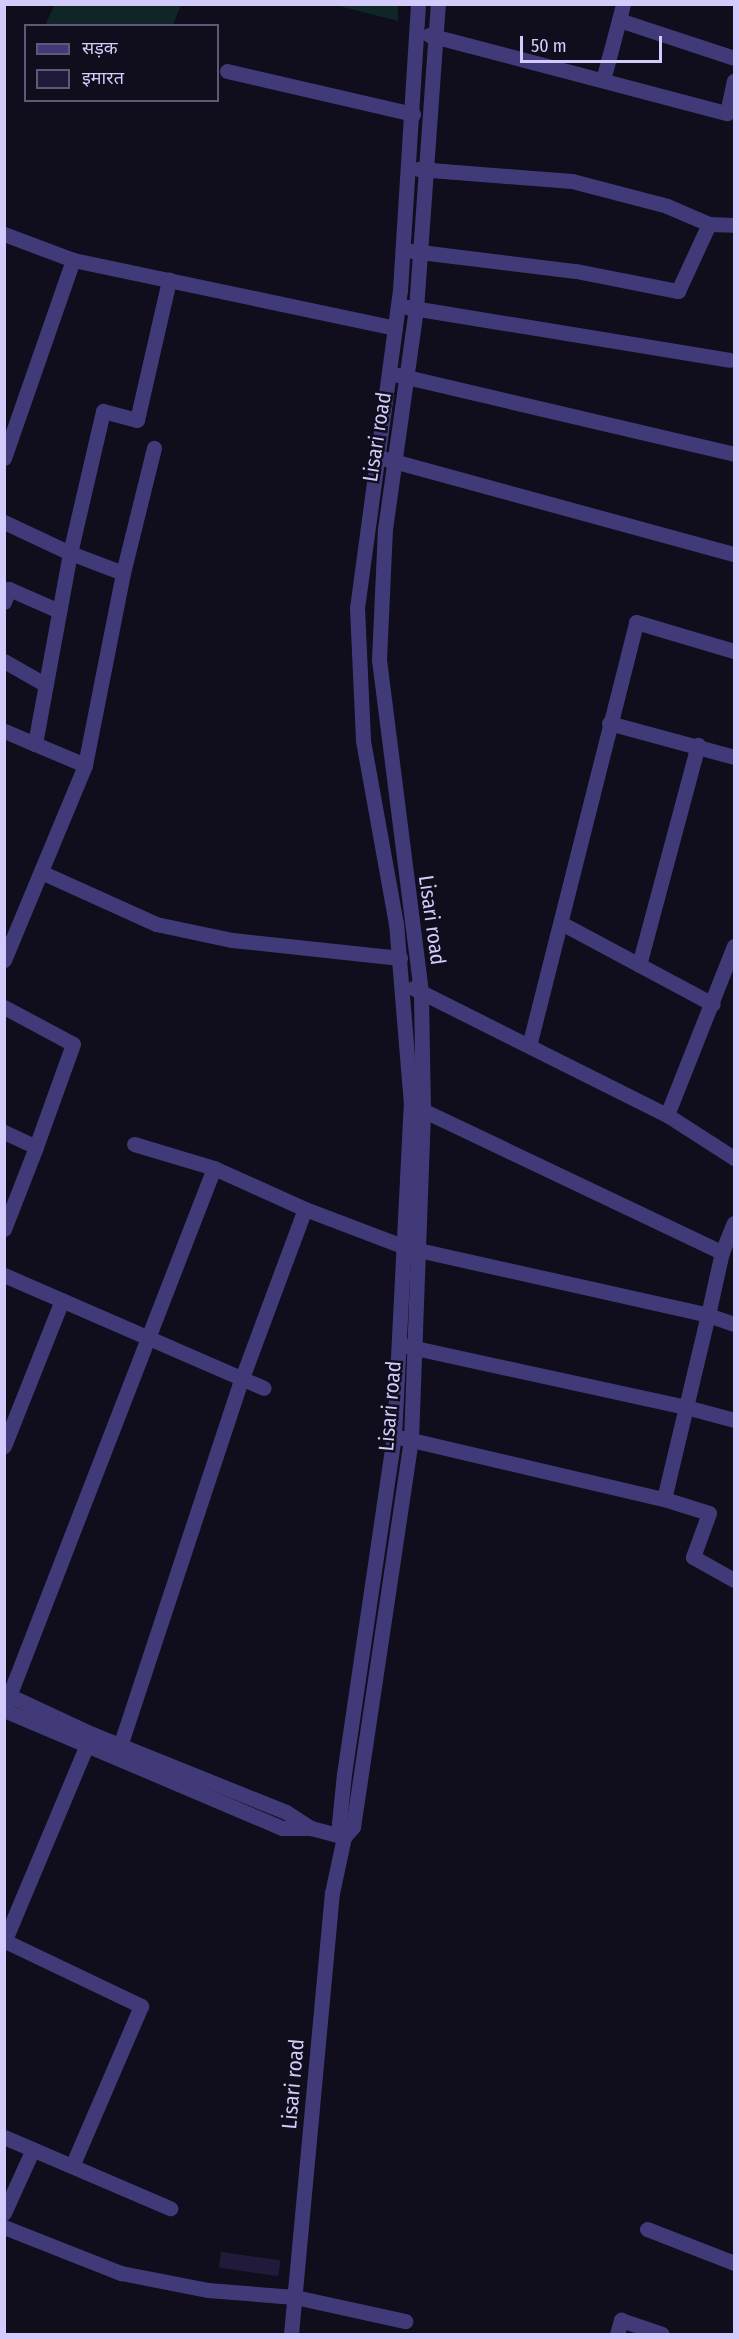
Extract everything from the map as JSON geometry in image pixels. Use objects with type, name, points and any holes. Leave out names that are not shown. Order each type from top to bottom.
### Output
[{"type":"street","name":"Lisari road","points":[[417,1108],[400,958],[363,740],[357,608],[398,306],[413,114],[418,4]]},
{"type":"street","name":"Lisari road","points":[[344,1838],[339,1823],[344,1774],[394,1436],[400,1345],[411,1249],[421,992],[379,660],[385,529],[416,309],[428,169],[438,4]]},
{"type":"street","points":[[603,80],[621,12],[735,58]]},
{"type":"street","points":[[417,32],[727,113],[735,81]]},
{"type":"street","points":[[227,72],[413,114]]},
{"type":"street","points":[[409,168],[572,181],[667,206],[709,224],[735,225]]},
{"type":"street","points":[[403,250],[576,270],[678,291],[709,224]]},
{"type":"street","points":[[4,234],[73,260],[395,328]]},
{"type":"street","points":[[4,458],[73,260]]},
{"type":"street","points":[[35,744],[70,552],[103,411],[137,420],[169,280]]},
{"type":"street","points":[[398,306],[730,360]]},
{"type":"street","points":[[389,373],[735,454]]},
{"type":"street","points":[[4,960],[8,941],[41,872],[85,765],[123,573],[154,448]]},
{"type":"street","points":[[377,457],[735,554]]},
{"type":"street","points":[[4,522],[123,573]]},
{"type":"street","points":[[4,602],[9,589],[59,611]]},
{"type":"street","points":[[529,1046],[636,622],[735,651]]},
{"type":"street","points":[[4,661],[46,685]]},
{"type":"street","points":[[609,723],[698,745],[735,757]]},
{"type":"street","points":[[4,731],[85,765]]},
{"type":"street","points":[[639,965],[698,745]]},
{"type":"street","points":[[41,872],[156,924],[232,940],[400,958]]},
{"type":"street","points":[[561,924],[713,1004]]},
{"type":"street","points":[[667,1115],[735,946]]},
{"type":"street","points":[[402,983],[667,1115],[735,1158]]},
{"type":"street","points":[[4,1007],[73,1044],[4,1229]]},
{"type":"street","points":[[417,1108],[722,1252]]},
{"type":"street","points":[[4,1132],[36,1147]]},
{"type":"street","points":[[134,1144],[214,1168],[304,1209],[411,1249],[708,1315],[735,1324]]},
{"type":"street","points":[[214,1168],[6,1702],[89,1740],[220,1794],[286,1812],[311,1828],[344,1838]]},
{"type":"street","points":[[120,1746],[242,1378],[304,1209]]},
{"type":"street","points":[[664,1499],[722,1252],[735,1223]]},
{"type":"street","name":"Lisari road","points":[[291,2334],[332,1893],[344,1838],[353,1827],[411,1440],[416,1348],[411,1249]]},
{"type":"street","points":[[4,1275],[264,1388]]},
{"type":"street","points":[[4,1446],[62,1300]]},
{"type":"street","points":[[400,1345],[686,1407],[735,1420]]},
{"type":"street","points":[[394,1436],[664,1499],[709,1513],[693,1557],[735,1580]]},
{"type":"street","points":[[89,1740],[120,1746],[220,1794]]},
{"type":"street","points":[[72,2166],[141,2006],[5,1941],[89,1740]]},
{"type":"street","points":[[4,2137],[170,2208]]},
{"type":"street","points":[[4,2213],[33,2149]]},
{"type":"street","points":[[4,2227],[121,2274],[208,2289],[295,2297],[405,2321]]},
{"type":"street","points":[[647,2229],[735,2263]]},
{"type":"street","points":[[617,2334],[621,2320],[662,2334]]},
{"type":"green space","points":[[55,4],[181,4],[173,24],[45,24]]},
{"type":"green space","points":[[335,5],[398,5],[398,21]]},
{"type":"building","points":[[221,2252],[280,2260],[278,2276],[219,2268]]}]
